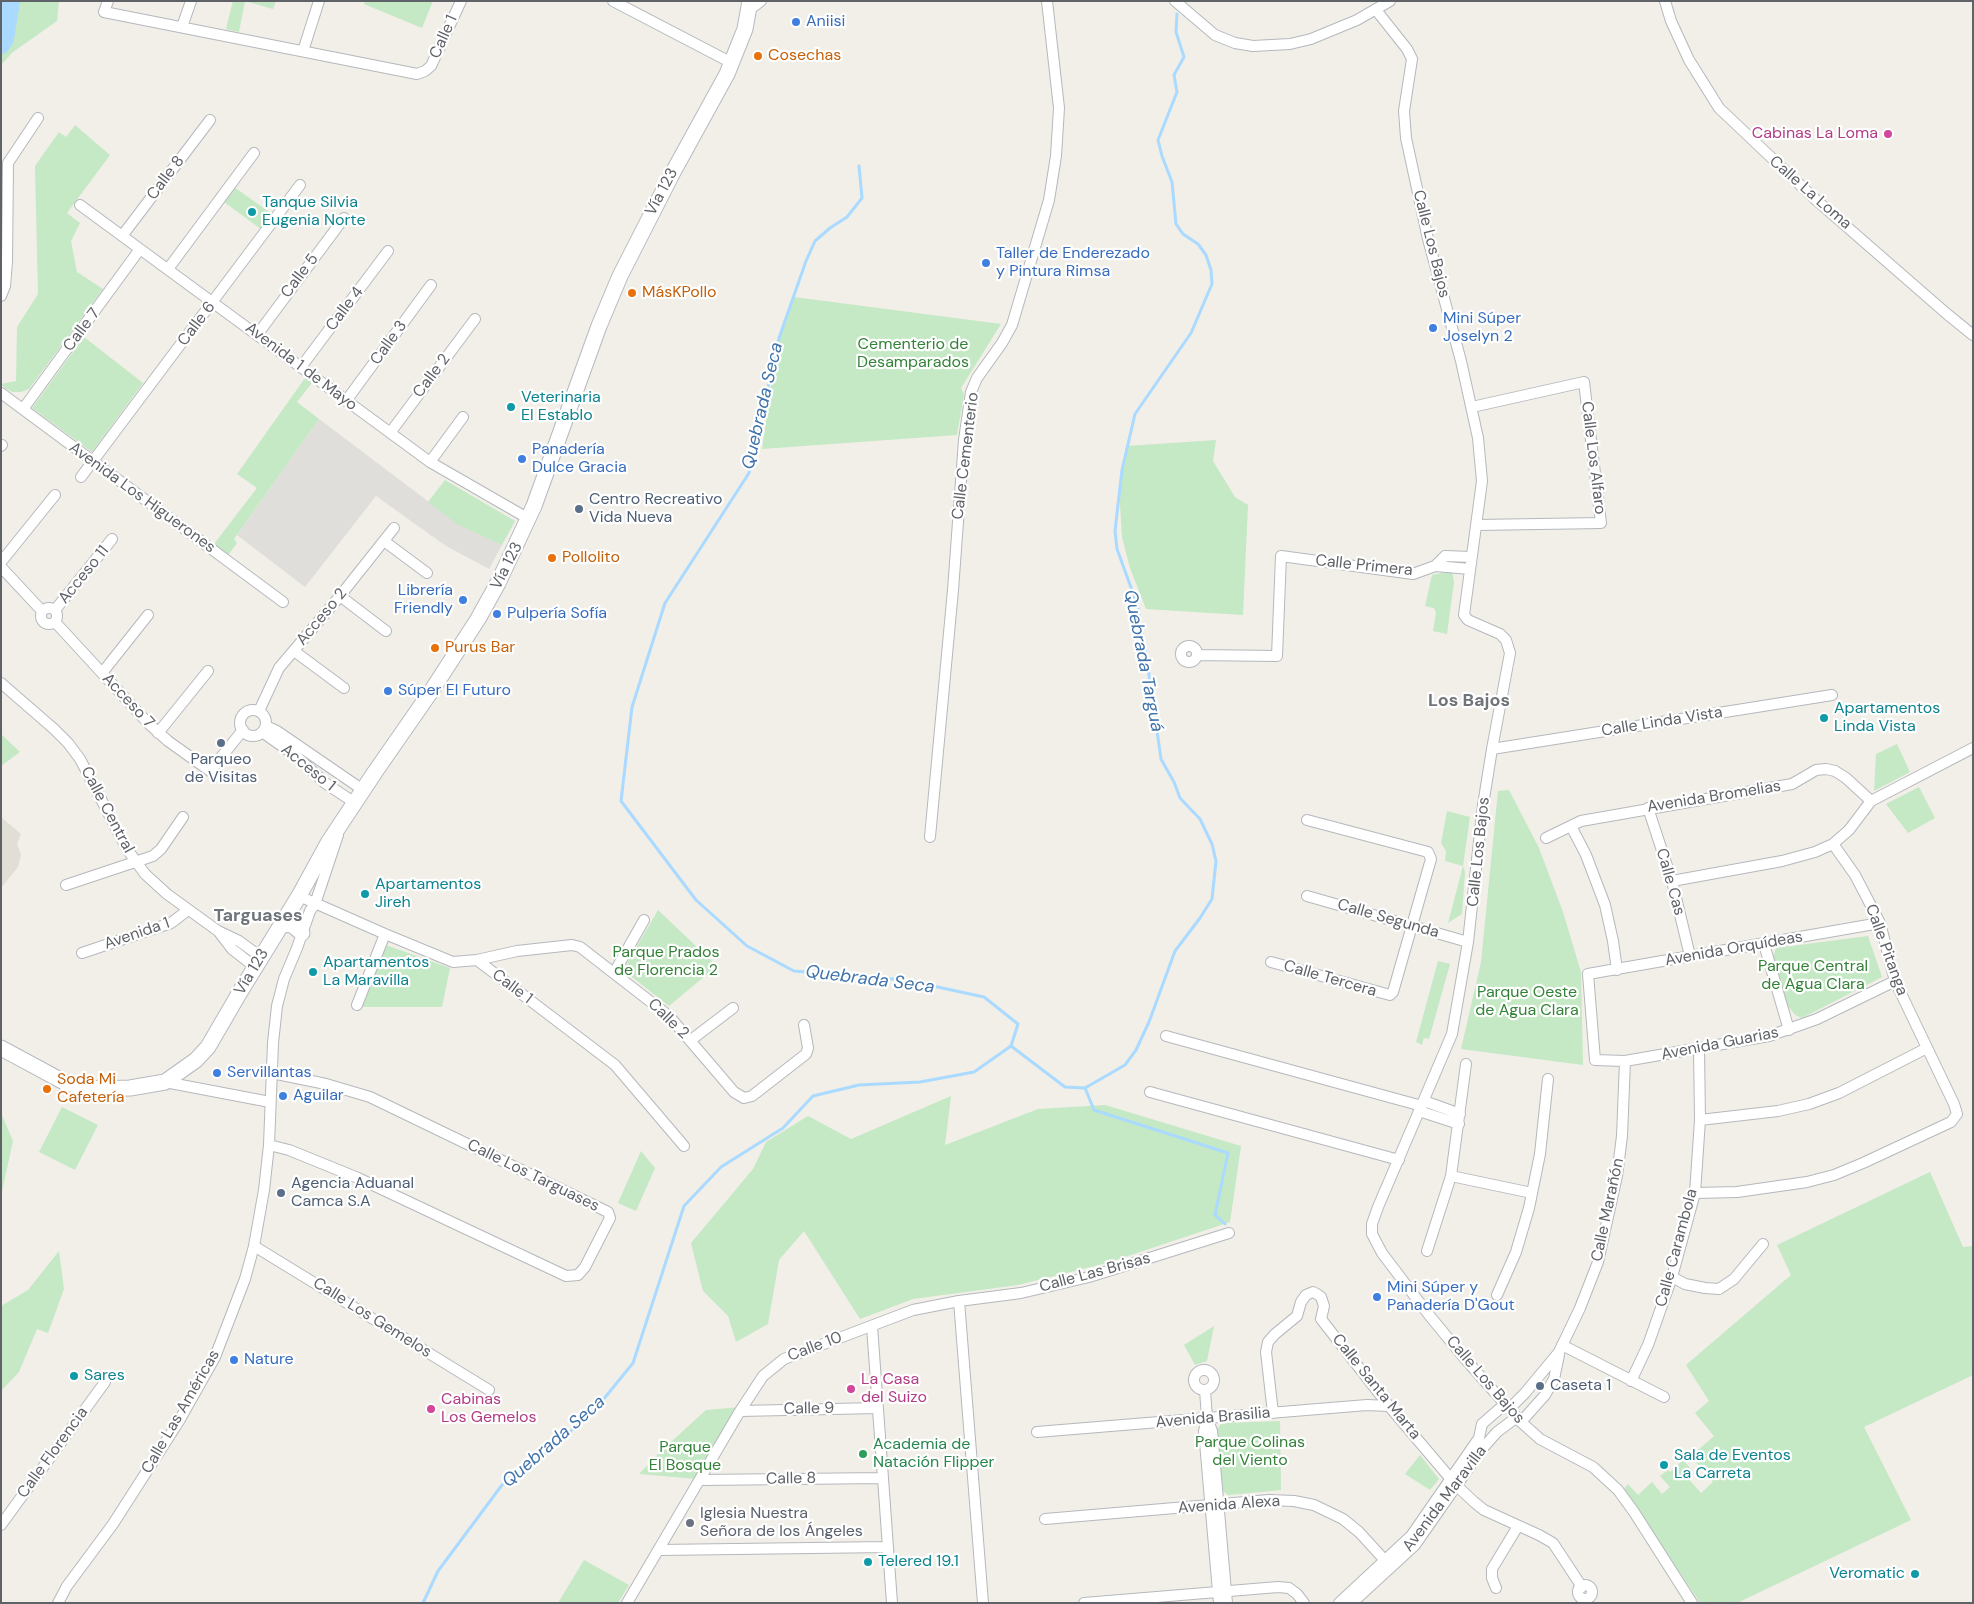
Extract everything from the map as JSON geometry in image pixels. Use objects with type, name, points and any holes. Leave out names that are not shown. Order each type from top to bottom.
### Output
[{"type":"main road","name":"Vía 123","points":[[1,1048],[44,1072],[81,1087],[100,1089],[130,1088],[165,1082],[196,1060],[208,1047],[299,896],[328,843],[432,690],[478,619],[502,576],[529,519],[599,326],[620,276],[732,63],[753,4]]},
{"type":"main road","points":[[282,924],[292,924],[302,933]]},
{"type":"street","points":[[108,1],[104,12],[303,51],[319,1]]},
{"type":"street","points":[[182,27],[191,1]]},
{"type":"street","name":"Calle 1","points":[[303,51],[417,74],[432,66],[461,1]]},
{"type":"street","points":[[613,1],[732,63]]},
{"type":"street","name":"Calle Cementerio","points":[[930,837],[954,590],[964,440],[972,392],[977,378],[1002,344],[1012,325],[1049,200],[1056,156],[1059,108],[1047,1]]},
{"type":"street","points":[[1175,1],[1215,35],[1235,43],[1253,46],[1290,44],[1311,39],[1338,29],[1390,1]]},
{"type":"street","name":"Calle La Loma","points":[[1665,1],[1671,21],[1689,60],[1719,108],[1815,199],[1947,314],[1973,334]]},
{"type":"street","name":"Calle Los Bajos","points":[[1376,10],[1407,49],[1412,59],[1404,111],[1406,138],[1428,239],[1472,407],[1482,462],[1482,481],[1477,525],[1464,615],[1468,620],[1500,634],[1506,640],[1510,653],[1483,805],[1468,942],[1452,1034],[1372,1224],[1374,1240],[1429,1315],[1513,1413],[1540,1439],[1593,1467],[1618,1490],[1692,1603]]},
{"type":"street","points":[[1,296],[5,286],[7,262],[8,162],[38,118]]},
{"type":"street","name":"Calle 8","points":[[122,236],[210,120]]},
{"type":"street","points":[[168,269],[254,153]]},
{"type":"street","name":"Calle 6","points":[[81,477],[300,186]]},
{"type":"street","name":"Avenida 1 de Mayo","points":[[80,205],[430,462],[529,519]]},
{"type":"street","name":"Calle 5","points":[[257,334],[344,218]]},
{"type":"street","name":"Calle 7","points":[[23,409],[140,249]]},
{"type":"street","name":"Calle 4","points":[[301,367],[388,251]]},
{"type":"street","name":"Calle 3","points":[[346,400],[431,285]]},
{"type":"street","name":"Calle 2","points":[[390,433],[475,319]]},
{"type":"street","name":"Calle Los Alfaro","points":[[1472,407],[1584,382],[1601,523],[1477,525]]},
{"type":"street","name":"Avenida Los Higuerones","points":[[1,393],[283,602]]},
{"type":"street","points":[[430,462],[463,417]]},
{"type":"street","points":[[1,562],[55,494]]},
{"type":"street","name":"Acceso 2","points":[[259,711],[279,668],[394,528]]},
{"type":"street","name":"Acceso 11","points":[[55,610],[112,540]]},
{"type":"street","points":[[384,541],[427,573]]},
{"type":"street","name":"Calle Primera","points":[[1197,655],[1277,656],[1281,556],[1403,574],[1413,574],[1435,566],[1445,556],[1471,557]]},
{"type":"street","points":[[1435,566],[1470,569]]},
{"type":"street","points":[[1,567],[42,611]]},
{"type":"street","points":[[340,596],[386,631]]},
{"type":"street","points":[[47,608],[55,610],[57,617],[55,622],[50,624],[43,623],[40,616],[42,611],[47,608]]},
{"type":"street","points":[[102,673],[148,615]]},
{"type":"street","name":"Acceso 7","points":[[55,622],[158,733],[210,771],[243,730]]},
{"type":"street","points":[[294,651],[344,688]]},
{"type":"street","points":[[158,733],[208,671]]},
{"type":"street","name":"Calle Central","points":[[1,683],[68,743],[80,759],[136,863],[155,885],[218,931],[239,940],[258,962]]},
{"type":"street","name":"Calle Linda Vista","points":[[1492,749],[1832,695]]},
{"type":"street","points":[[251,710],[259,711],[266,719],[264,729],[250,735],[243,730],[241,722],[244,714],[251,710]]},
{"type":"street","name":"Acceso 1","points":[[264,729],[298,751],[343,776],[359,796]]},
{"type":"street","points":[[1672,881],[1782,861],[1815,852],[1833,844],[1849,830],[1871,801],[1973,748]]},
{"type":"street","name":"Acceso 1","points":[[298,751],[313,773],[335,790],[359,796]]},
{"type":"street","name":"Avenida Bromelias","points":[[1546,838],[1581,820],[1792,784],[1816,770],[1826,768],[1846,778],[1871,801]]},
{"type":"street","points":[[335,790],[343,776]]},
{"type":"street","name":"Calle Cas","points":[[1648,808],[1672,881],[1690,956]]},
{"type":"street","points":[[66,885],[153,856],[161,849],[184,817]]},
{"type":"street","points":[[1307,820],[1428,852],[1430,856],[1413,925]]},
{"type":"street","name":"Calle Las Américas","points":[[58,1603],[67,1586],[113,1524],[204,1378],[222,1341],[245,1279],[254,1246],[264,1190],[269,1145],[272,1043],[277,1006],[284,979],[310,911],[316,904],[342,824]]},
{"type":"street","points":[[1571,826],[1586,855],[1605,905],[1617,970]]},
{"type":"street","name":"Calle Pitanga","points":[[1695,1193],[1737,1192],[1807,1182],[1834,1175],[1951,1122],[1957,1114],[1954,1104],[1895,981],[1880,923],[1855,875],[1833,844]]},
{"type":"street","name":"Calle 1","points":[[299,896],[453,962],[477,960],[615,1065],[684,1146]]},
{"type":"street","name":"Calle Segunda","points":[[1307,896],[1468,942]]},
{"type":"street","name":"Avenida 1","points":[[82,953],[171,923],[188,910]]},
{"type":"street","points":[[614,973],[644,920]]},
{"type":"street","name":"Avenida Orquídeas","points":[[1595,1060],[1588,974],[1880,923]]},
{"type":"street","name":"Calle Tercera","points":[[1271,962],[1390,995],[1393,992],[1413,925]]},
{"type":"street","points":[[357,1005],[385,934]]},
{"type":"street","points":[[1764,944],[1789,1030]]},
{"type":"street","name":"Calle 2","points":[[477,960],[517,951],[572,945],[580,947],[669,1016],[734,1092],[744,1098],[752,1096],[806,1054],[808,1048],[804,1025]]},
{"type":"street","name":"Avenida Guarias","points":[[1595,1060],[1625,1061],[1699,1050],[1769,1036],[1789,1030],[1895,981]]},
{"type":"street","points":[[691,1040],[733,1008]]},
{"type":"street","points":[[1166,1036],[1422,1106],[1460,1119]]},
{"type":"street","points":[[1700,1120],[1778,1111],[1810,1104],[1839,1093],[1927,1048]]},
{"type":"street","name":"Calle Carambola","points":[[1631,1382],[1648,1345],[1672,1278],[1695,1193],[1700,1120],[1699,1050]]},
{"type":"street","name":"Calle Marañón","points":[[1513,1413],[1545,1395],[1550,1387],[1558,1365],[1561,1349],[1584,1299],[1598,1262],[1617,1176],[1622,1136],[1625,1061]]},
{"type":"street","points":[[1427,1251],[1451,1176],[1466,1064]]},
{"type":"street","name":"Calle Los Targuases","points":[[269,1145],[289,1150],[358,1178],[566,1276],[578,1275],[585,1267],[610,1218],[608,1212],[370,1097],[326,1084],[272,1073]]},
{"type":"street","points":[[1497,1295],[1516,1252],[1532,1193],[1540,1154],[1548,1079]]},
{"type":"street","points":[[165,1082],[270,1102]]},
{"type":"street","points":[[1150,1092],[1399,1160]]},
{"type":"street","points":[[1451,1176],[1532,1193]]},
{"type":"street","name":"Calle Las Brisas","points":[[872,1326],[914,1310],[959,1301],[1021,1293],[1089,1277],[1229,1233]]},
{"type":"street","points":[[1672,1278],[1685,1284],[1719,1289],[1734,1279],[1763,1244]]},
{"type":"street","name":"Calle Los Gemelos","points":[[254,1246],[490,1390]]},
{"type":"street","name":"Calle Santa Marta","points":[[1272,1413],[1266,1352],[1268,1342],[1298,1316],[1302,1298],[1306,1294],[1314,1292],[1323,1300],[1322,1319],[1389,1406],[1454,1481],[1484,1510],[1553,1543],[1582,1587]]},
{"type":"street","points":[[959,1301],[983,1603]]},
{"type":"street","points":[[872,1326],[892,1603]]},
{"type":"street","name":"Calle 10","points":[[740,1411],[763,1376],[784,1359],[798,1352],[872,1326]]},
{"type":"street","points":[[1561,1349],[1664,1396]]},
{"type":"street","name":"Calle Marañón","points":[[1513,1413],[1525,1393],[1561,1349]]},
{"type":"street","name":"Calle Florencia","points":[[1,1525],[105,1382]]},
{"type":"street","points":[[1205,1390],[1207,1418],[1204,1431],[1215,1505],[1222,1591],[1220,1603]]},
{"type":"street","name":"Avenida Brasilia","points":[[1037,1432],[1367,1405],[1389,1406]]},
{"type":"street","name":"Calle 9","points":[[740,1411],[878,1408]]},
{"type":"street","points":[[627,1603],[740,1411]]},
{"type":"street","name":"Avenida Maravilla","points":[[1339,1603],[1415,1544],[1480,1438],[1482,1424],[1489,1419],[1513,1413]]},
{"type":"street","name":"Avenida Maravilla","points":[[1454,1481],[1513,1413]]},
{"type":"street","name":"Calle 8","points":[[700,1480],[883,1478]]},
{"type":"street","name":"Avenida Alexa","points":[[1045,1519],[1269,1500],[1294,1501],[1314,1505],[1343,1519],[1359,1532],[1388,1564]]},
{"type":"street","points":[[1496,1588],[1492,1578],[1492,1569],[1518,1526]]},
{"type":"street","points":[[658,1550],[888,1547]]},
{"type":"street","name":"Avenida Maravilla","points":[[1352,1603],[1388,1564]]},
{"type":"street","points":[[1084,1603],[1278,1587],[1289,1588],[1298,1594],[1304,1603]]},
{"type":"street","points":[[1222,1591],[1227,1603]]},
{"type":"shaded area","points":[[319,419],[457,523],[502,545],[489,569],[446,546],[376,496],[305,587],[237,535]]},
{"type":"shaded area","points":[[1,817],[21,834],[17,844],[21,855],[18,867],[1,888]]},
{"type":"green space","points":[[1,1],[59,1],[57,21],[13,52],[1,65]]},
{"type":"green space","points":[[233,1],[245,1],[239,32],[226,29]]},
{"type":"green space","points":[[245,1],[276,1],[273,9]]},
{"type":"green space","points":[[365,1],[433,1],[422,28],[364,4]]},
{"type":"green space","points":[[75,125],[110,155],[67,213],[80,223],[71,241],[77,272],[103,289],[29,389],[21,392],[12,392],[1,384],[16,381],[17,327],[38,294],[35,166],[59,132],[66,137]]},
{"type":"green space","points":[[234,187],[272,214],[261,229],[224,202]]},
{"type":"green space","name":"Cementerio de Desamparados","points":[[794,297],[1001,324],[961,388],[964,394],[957,435],[762,449],[777,342]]},
{"type":"green space","points":[[84,337],[143,383],[92,452],[32,408]]},
{"type":"green space","points":[[305,378],[312,383],[297,402],[319,419],[234,539],[237,543],[228,555],[214,544],[257,488],[237,474]]},
{"type":"green space","points":[[1216,440],[1213,461],[1235,497],[1248,505],[1243,615],[1146,609],[1130,568],[1122,537],[1119,487],[1126,446]]},
{"type":"green space","points":[[445,480],[515,521],[502,545],[457,524],[428,502]]},
{"type":"green space","points":[[1452,571],[1454,582],[1447,634],[1433,631],[1436,613],[1434,608],[1425,606],[1432,575]]},
{"type":"green space","points":[[1,734],[20,752],[1,766]]},
{"type":"green space","points":[[1897,744],[1910,772],[1874,791],[1876,754]]},
{"type":"green space","points":[[1919,787],[1935,818],[1908,833],[1886,804]]},
{"type":"green space","name":"Parque Oeste de Agua Clara","points":[[1509,790],[1539,848],[1563,912],[1581,972],[1583,1065],[1461,1049],[1481,962],[1498,791]]},
{"type":"green space","points":[[1447,811],[1470,817],[1463,866],[1445,861],[1446,851],[1441,843]]},
{"type":"green space","points":[[1463,866],[1465,872],[1462,914],[1448,923]]},
{"type":"green space","name":"Parque Prados de Florencia 2","points":[[658,910],[717,966],[669,1006],[623,970]]},
{"type":"green space","name":"Parque Central de Agua Clara","points":[[1868,936],[1882,977],[1802,1018],[1795,1015],[1788,1006],[1773,957],[1776,948]]},
{"type":"green space","points":[[386,945],[450,968],[442,1007],[361,1007]]},
{"type":"green space","points":[[1438,961],[1450,964],[1429,1039],[1424,1038],[1422,1045],[1416,1042]]},
{"type":"green space","points":[[951,1096],[945,1145],[1038,1109],[1105,1105],[1241,1146],[1230,1222],[1107,1263],[1018,1285],[913,1299],[860,1319],[804,1231],[779,1260],[768,1324],[736,1342],[728,1316],[703,1291],[691,1243],[753,1169],[766,1142],[808,1116],[851,1139]]},
{"type":"green space","points":[[62,1107],[98,1125],[75,1170],[39,1152]]},
{"type":"green space","points":[[1,1113],[13,1141],[1,1196]]},
{"type":"green space","points":[[641,1151],[655,1168],[636,1211],[618,1203]]},
{"type":"green space","points":[[1930,1172],[1963,1247],[1973,1246],[1973,1375],[1864,1427],[1911,1520],[1737,1603],[1700,1603],[1624,1489],[1628,1484],[1638,1495],[1652,1482],[1662,1494],[1670,1487],[1660,1476],[1668,1470],[1670,1472],[1683,1460],[1692,1470],[1686,1476],[1701,1493],[1713,1482],[1691,1456],[1714,1436],[1695,1413],[1709,1401],[1686,1365],[1791,1275],[1777,1245]]},
{"type":"green space","points":[[59,1251],[64,1289],[48,1333],[37,1329],[19,1372],[1,1391],[1,1306],[28,1290]]},
{"type":"green space","points":[[1214,1326],[1207,1361],[1195,1365],[1184,1345]]},
{"type":"green space","name":"Parque El Bosque","points":[[741,1407],[697,1479],[639,1474],[706,1410]]},
{"type":"green space","name":"Parque Colinas del Viento","points":[[1280,1421],[1281,1490],[1228,1495],[1223,1491],[1217,1429],[1222,1423]]},
{"type":"green space","points":[[1420,1455],[1439,1479],[1430,1490],[1405,1474]]},
{"type":"green space","points":[[584,1560],[629,1585],[618,1603],[558,1603]]},
{"type":"waterway","points":[[1,45],[5,39],[11,1]]},
{"type":"waterway","name":"Quebrada Targuá","points":[[1011,1046],[1065,1087],[1085,1088],[1125,1065],[1136,1050],[1149,1022],[1175,951],[1212,899],[1216,861],[1212,844],[1200,819],[1180,798],[1174,782],[1161,759],[1137,604],[1117,549],[1115,531],[1122,470],[1135,414],[1191,333],[1212,284],[1211,270],[1206,255],[1198,244],[1183,234],[1176,224],[1172,182],[1158,140],[1177,92],[1174,75],[1184,57],[1176,32],[1177,14]]},
{"type":"waterway","name":"Quebrada Seca","points":[[423,1603],[438,1571],[502,1485],[551,1449],[598,1406],[633,1363],[684,1206],[721,1167],[783,1128],[813,1096],[859,1085],[920,1082],[974,1072],[1011,1046],[1018,1024],[984,997],[905,980],[794,971],[747,946],[696,900],[621,801],[632,707],[665,603],[749,473],[779,338],[806,261],[815,241],[847,217],[862,198],[859,166]]},
{"type":"waterway","points":[[1085,1088],[1094,1110],[1228,1153],[1215,1215],[1225,1224]]},
{"type":"place","name":"Aniisi","points":[[796,22]]},
{"type":"place","name":"Cosechas","points":[[758,56]]},
{"type":"place","name":"Cabinas La Loma","points":[[1888,134]]},
{"type":"place","name":"Tanque Silvia Eugenia Norte","points":[[252,212]]},
{"type":"place","name":"Taller de Enderezado y Pintura Rimsa","points":[[986,263]]},
{"type":"place","name":"MásKPollo","points":[[632,293]]},
{"type":"place","name":"Mini Súper Joselyn 2","points":[[1433,328]]},
{"type":"place","name":"Veterinaria El Establo","points":[[511,407]]},
{"type":"place","name":"Panadería Dulce Gracia","points":[[522,459]]},
{"type":"place","name":"Centro Recreativo Vida Nueva","points":[[579,509]]},
{"type":"place","name":"Pollolito","points":[[552,558]]},
{"type":"place","name":"Librería Friendly","points":[[463,600]]},
{"type":"place","name":"Pulpería Sofía","points":[[497,614]]},
{"type":"place","name":"Purus Bar","points":[[435,648]]},
{"type":"place","name":"Súper El Futuro","points":[[388,691]]},
{"type":"place","name":"Apartamentos Linda Vista","points":[[1824,718]]},
{"type":"place","name":"Parqueo de Visitas","points":[[221,743]]},
{"type":"place","name":"Apartamentos Jireh","points":[[365,894]]},
{"type":"place","name":"Apartamentos La Maravilla","points":[[313,972]]},
{"type":"place","name":"Servillantas","points":[[217,1073]]},
{"type":"place","name":"Soda Mi Cafetería","points":[[47,1089]]},
{"type":"place","name":"Aguilar","points":[[283,1096]]},
{"type":"place","name":"Agencia Aduanal Camca S.A","points":[[281,1193]]},
{"type":"place","name":"Mini Súper y Panadería D'Gout","points":[[1377,1297]]},
{"type":"place","name":"Nature","points":[[234,1360]]},
{"type":"place","name":"Sares","points":[[74,1376]]},
{"type":"place","name":"Caseta 1","points":[[1540,1386]]},
{"type":"place","name":"La Casa del Suizo","points":[[851,1389]]},
{"type":"place","name":"Cabinas Los Gemelos","points":[[431,1409]]},
{"type":"place","name":"Academia de Natación Flipper","points":[[863,1454]]},
{"type":"place","name":"Sala de Eventos La Carreta","points":[[1664,1465]]},
{"type":"place","name":"Iglesia Nuestra Señora de los Ángeles","points":[[690,1523]]},
{"type":"place","name":"Telered 19.1","points":[[868,1562]]},
{"type":"place","name":"Veromatic","points":[[1915,1574]]},
{"type":"district","name":"Los Bajos","points":[[1469,701]]},
{"type":"district","name":"Targuases","points":[[258,916]]}]
